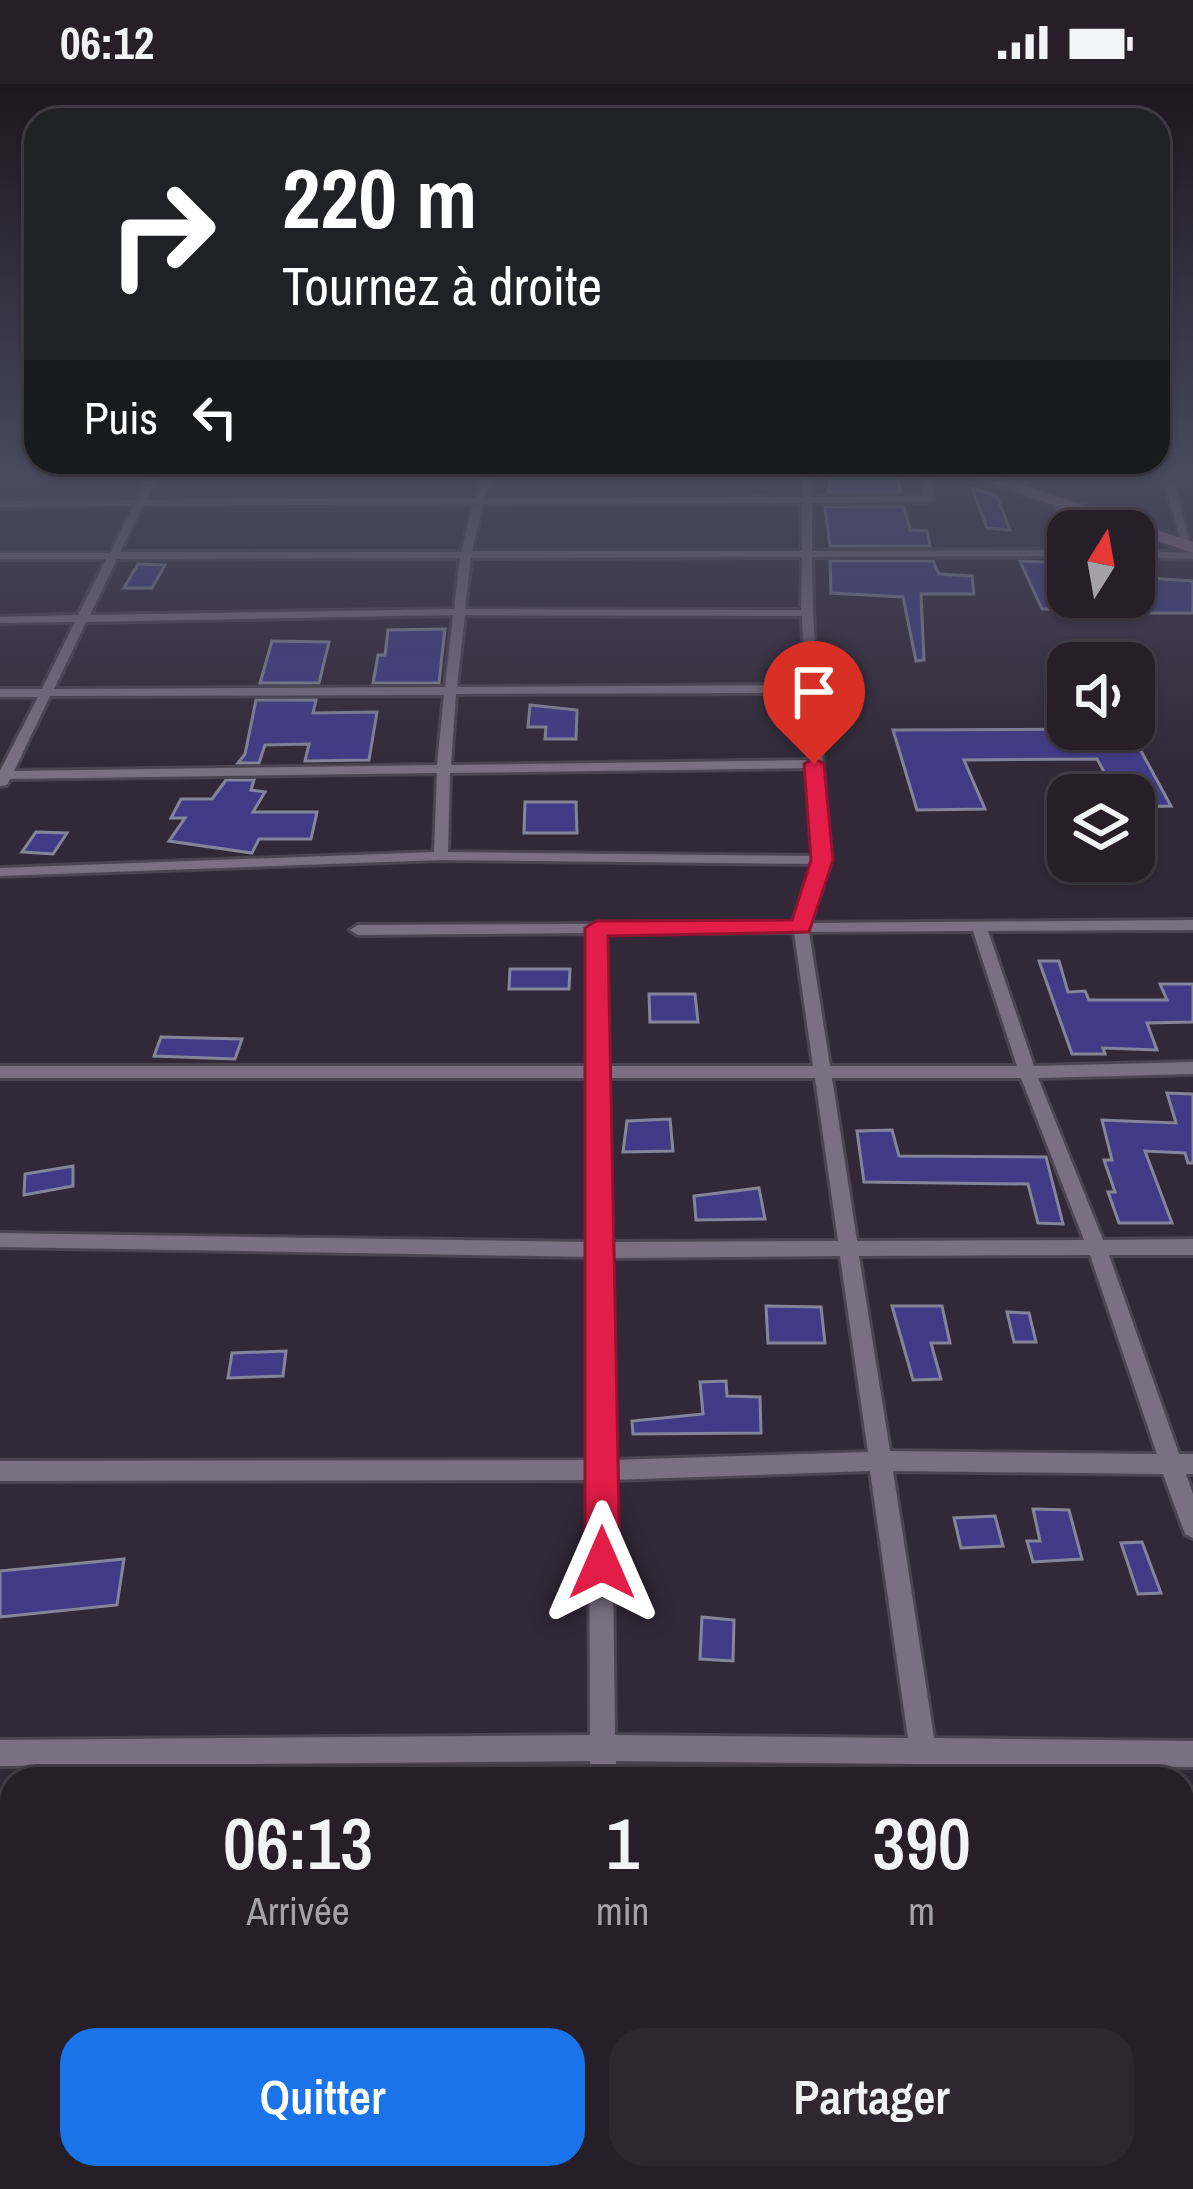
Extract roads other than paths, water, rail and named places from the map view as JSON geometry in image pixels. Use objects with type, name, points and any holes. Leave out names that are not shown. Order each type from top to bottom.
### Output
[{"type":"street","points":[[104,571],[2,779],[440,767],[814,764]]},
{"type":"street","points":[[441,856],[440,767],[462,571]]},
{"type":"street","points":[[808,571],[822,860],[801,927],[925,1767]]},
{"type":"street","points":[[0,620],[459,612],[807,613]]},
{"type":"street","points":[[0,693],[812,689]]},
{"type":"street","points":[[0,872],[441,856],[822,860]]},
{"type":"street","points":[[979,926],[1027,1072],[1182,1464],[1193,1527]]},
{"type":"street","points":[[358,929],[1193,926]]},
{"type":"street","points":[[596,928],[601,1071],[603,1767]]},
{"type":"street","points":[[0,1072],[1193,1068]]},
{"type":"street","points":[[0,1240],[600,1250],[1193,1247]]},
{"type":"street","points":[[0,1471],[602,1471],[878,1461],[1182,1464]]},
{"type":"street","points":[[0,1753],[233,1765],[604,1748],[1193,1754]]}]
